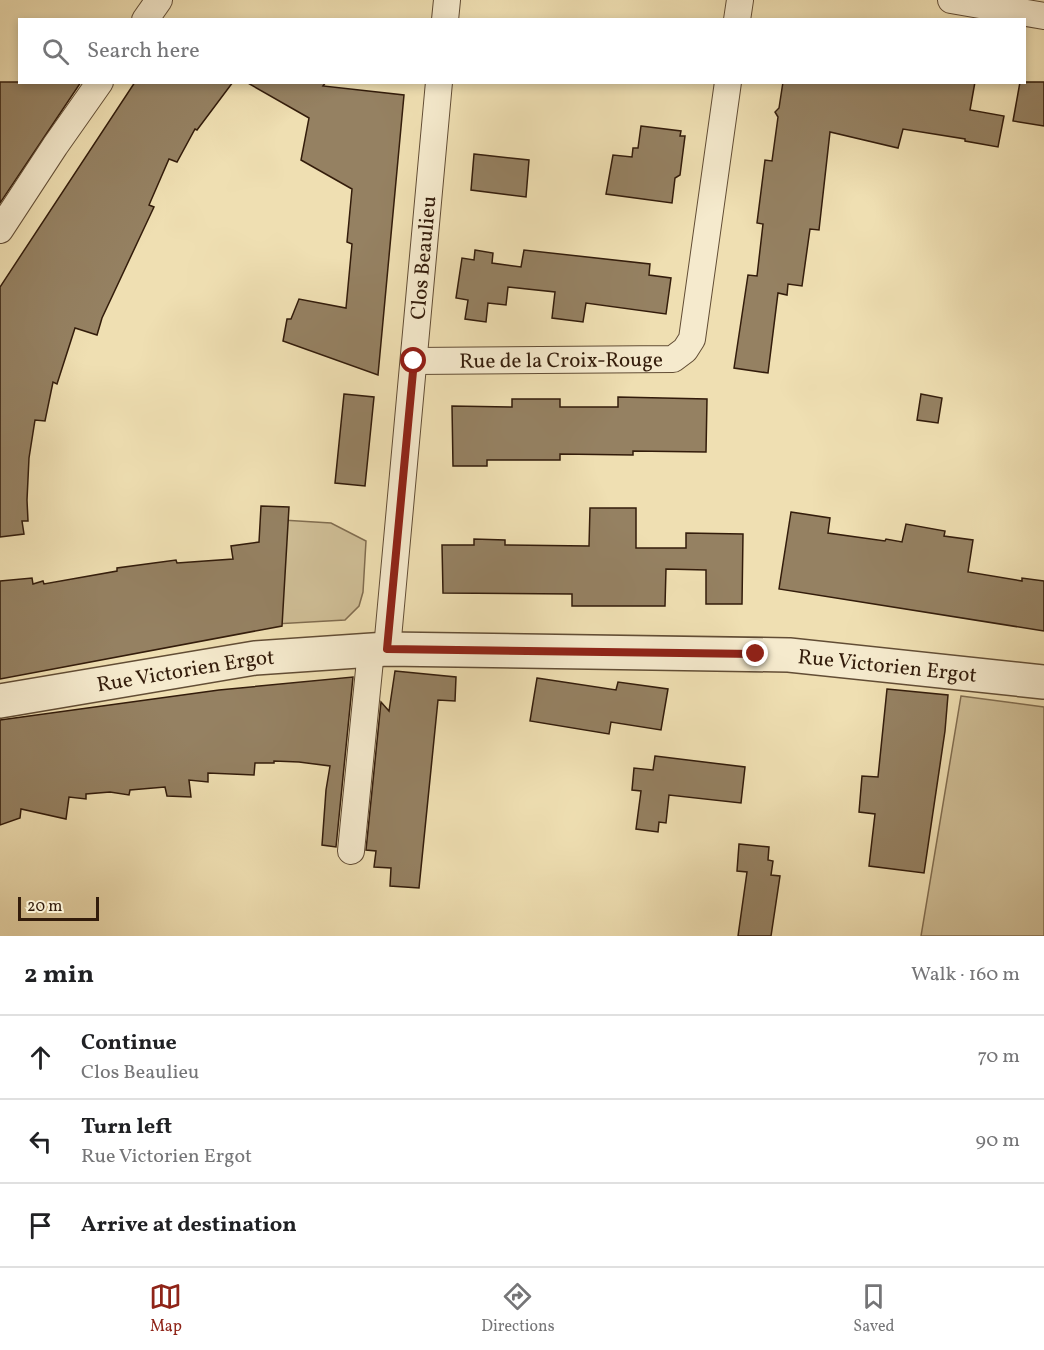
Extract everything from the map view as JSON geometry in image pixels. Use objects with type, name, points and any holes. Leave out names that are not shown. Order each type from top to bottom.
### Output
[{"type":"street","points":[[146,18],[159,0]]},
{"type":"street","points":[[445,18],[447,0]]},
{"type":"street","points":[[737,18],[740,0]]},
{"type":"street","points":[[951,0],[1044,16]]},
{"type":"street","points":[[0,230],[99,84]]},
{"type":"street","name":"Clos Beaulieu","points":[[379,649],[414,361],[439,84]]},
{"type":"street","name":"Rue de la Croix-Rouge","points":[[414,361],[674,359],[685,350],[692,339],[728,84]]},
{"type":"street","points":[[351,851],[379,649]]},
{"type":"street","name":"Rue Victorien Ergot","points":[[0,701],[255,658],[379,649],[789,655],[1044,682]]},
{"type":"shaded area","points":[[282,520],[331,523],[366,541],[363,592],[359,606],[345,620],[275,624]]},
{"type":"shaded area","points":[[961,696],[1044,707],[1044,936],[921,936]]},
{"type":"building","points":[[0,82],[80,84],[0,203]]},
{"type":"building","points":[[1044,82],[1044,126],[1013,121],[1020,84]]},
{"type":"building","points":[[134,84],[232,84],[197,130],[195,129],[177,162],[169,159],[149,205],[154,207],[102,318],[97,335],[75,328],[57,384],[53,382],[45,421],[35,420],[29,458],[28,521],[22,521],[24,534],[0,537],[0,287]]},
{"type":"building","points":[[250,84],[324,84],[323,86],[404,95],[378,375],[283,341],[287,319],[291,319],[299,299],[346,308],[352,244],[347,242],[352,189],[301,160],[309,118]]},
{"type":"building","points":[[783,84],[975,84],[970,110],[1004,116],[998,147],[903,129],[898,148],[830,132],[819,230],[810,229],[802,286],[788,284],[787,295],[778,293],[768,373],[734,368],[748,275],[757,276],[763,224],[757,223],[765,160],[772,161],[778,117],[775,112],[779,108]]},
{"type":"building","points":[[641,126],[681,131],[680,136],[685,136],[680,175],[675,178],[672,203],[606,194],[613,155],[632,157],[633,148],[638,148]]},
{"type":"building","points":[[474,154],[529,160],[526,197],[471,190]]},
{"type":"building","points":[[475,250],[493,253],[492,263],[521,267],[524,250],[650,264],[649,275],[671,278],[666,314],[586,303],[583,322],[552,318],[555,292],[508,287],[506,305],[488,303],[486,322],[465,319],[468,300],[456,298],[462,258],[474,260]]},
{"type":"building","points":[[344,394],[374,397],[365,486],[335,483]]},
{"type":"building","points":[[921,394],[942,398],[938,423],[917,420]]},
{"type":"building","points":[[618,397],[707,399],[706,452],[633,451],[633,455],[560,454],[560,460],[487,460],[487,466],[453,466],[452,406],[512,407],[512,399],[560,399],[560,407],[618,407]]},
{"type":"building","points":[[261,506],[289,507],[282,626],[0,679],[0,581],[32,578],[33,584],[43,581],[44,584],[117,571],[117,568],[176,560],[177,563],[233,559],[231,546],[259,542]]},
{"type":"building","points":[[590,508],[636,508],[636,548],[686,548],[686,533],[743,534],[742,604],[706,604],[706,570],[666,569],[665,606],[572,606],[572,594],[443,593],[442,545],[474,545],[474,539],[505,540],[505,545],[589,546]]},
{"type":"building","points":[[791,512],[830,518],[828,533],[902,542],[906,524],[945,531],[944,536],[973,540],[968,572],[1022,581],[1022,578],[1044,581],[1044,631],[779,589]]},
{"type":"building","points":[[395,671],[456,677],[455,701],[438,700],[419,888],[390,886],[391,868],[374,867],[376,851],[366,850],[381,702],[389,711]]},
{"type":"building","points":[[353,677],[336,847],[322,845],[330,766],[299,762],[255,763],[254,775],[208,773],[208,782],[189,780],[191,797],[167,796],[165,787],[130,790],[129,795],[110,792],[86,794],[86,799],[69,797],[66,819],[21,809],[20,818],[0,825],[0,720],[219,690]]},
{"type":"building","points":[[537,678],[616,690],[618,682],[668,689],[661,730],[611,722],[609,734],[530,721]]},
{"type":"building","points":[[887,689],[948,695],[945,731],[924,873],[869,866],[875,814],[859,812],[862,776],[878,777]]},
{"type":"building","points":[[655,756],[745,767],[741,803],[669,795],[666,823],[659,822],[658,832],[636,829],[641,791],[632,790],[634,768],[653,770]]},
{"type":"building","points":[[739,844],[769,847],[768,860],[773,861],[771,875],[780,876],[771,936],[738,936],[747,872],[737,871]]},
{"type":"route","points":[[414,361],[387,649],[756,654]]}]
